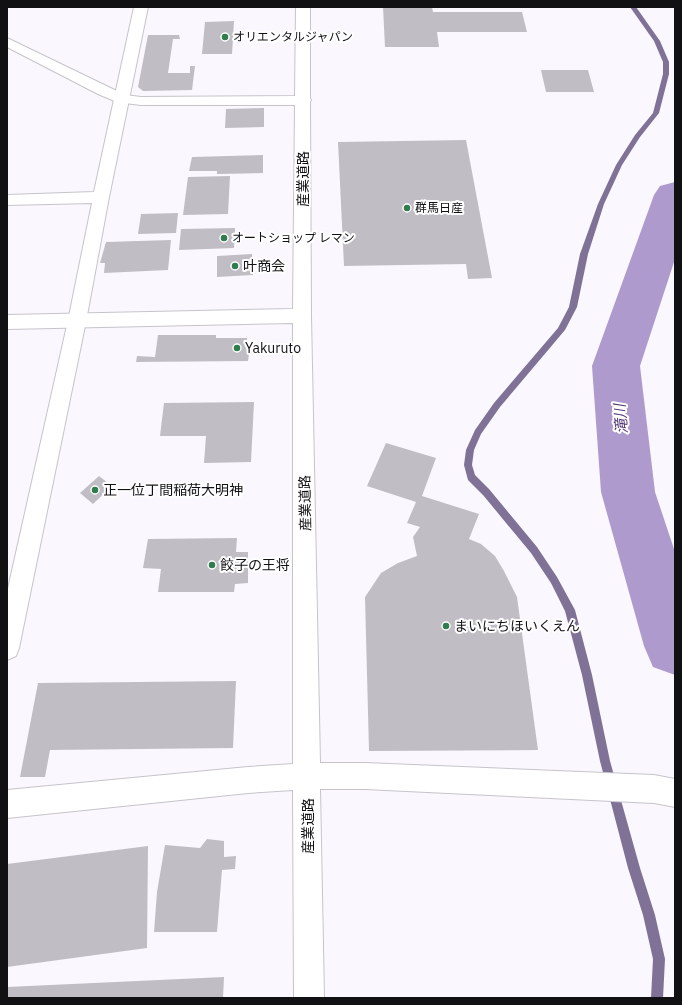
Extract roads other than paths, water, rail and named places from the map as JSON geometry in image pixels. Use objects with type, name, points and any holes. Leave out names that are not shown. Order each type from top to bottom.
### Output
[{"type":"street","points":[[7,648],[77,321],[100,197],[141,7]]},
{"type":"street","name":"産業道路","points":[[303,7],[304,100],[302,316],[308,776],[309,998]]},
{"type":"street","points":[[7,42],[102,91],[122,99],[141,101],[304,100]]},
{"type":"street","points":[[7,200],[100,197]]},
{"type":"street","points":[[7,322],[302,316]]},
{"type":"street","points":[[7,804],[248,780],[308,776],[365,776],[665,791]]},
{"type":"waterway","points":[[633,7],[657,41],[666,62],[666,74],[656,113],[637,136],[619,165],[601,204],[584,254],[573,307],[561,330],[497,405],[478,432],[470,450],[468,465],[471,477],[486,492],[534,550],[554,580],[570,610],[587,675],[605,761],[634,868],[649,915],[659,959],[657,998]]},
{"type":"waterway","name":"滝川","points":[[675,195],[616,366],[628,492],[675,646]]},
{"type":"place","name":"オリエンタルジャパン","points":[[225,37]]},
{"type":"place","name":"群馬日産","points":[[407,208]]},
{"type":"place","name":"オートショップ レマン","points":[[224,238]]},
{"type":"place","name":"叶商会","points":[[235,266]]},
{"type":"place","name":"Yakuruto","points":[[237,348]]},
{"type":"place","name":"正一位丁間稲荷大明神","points":[[95,490]]},
{"type":"place","name":"餃子の王将","points":[[212,565]]},
{"type":"place","name":"まいにちほいくえん","points":[[446,626]]}]
